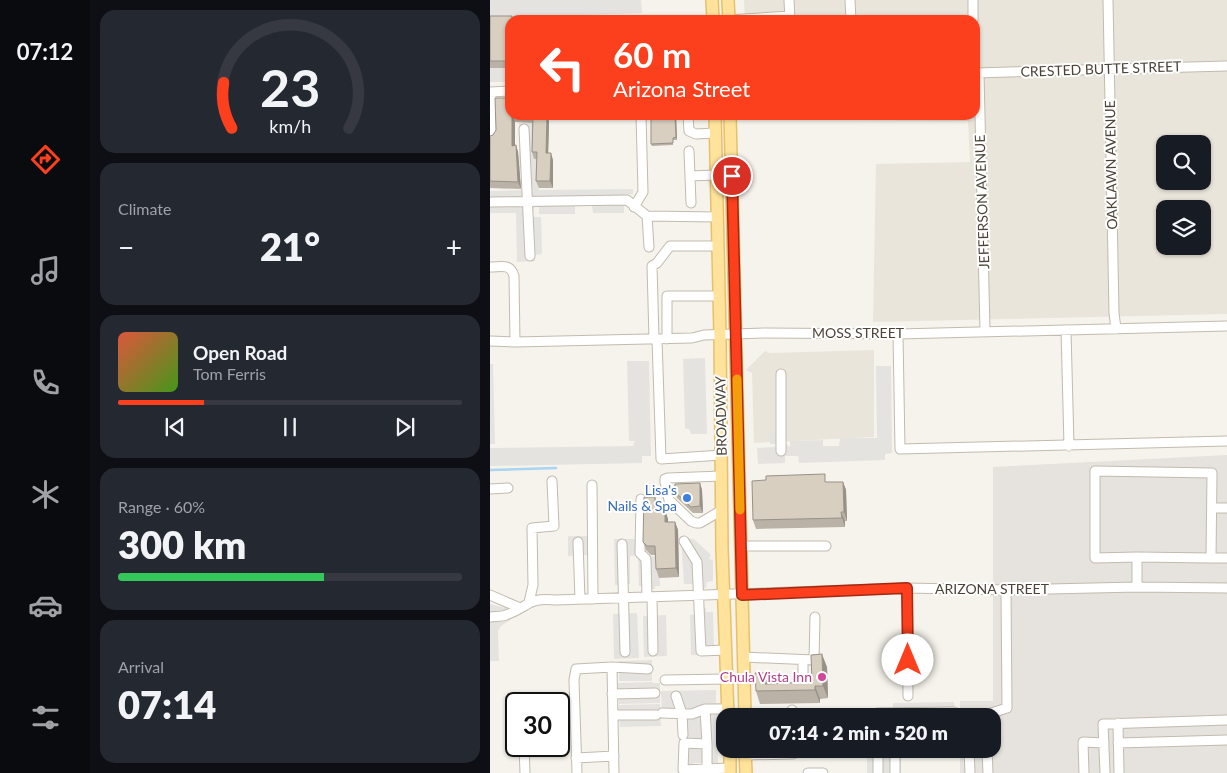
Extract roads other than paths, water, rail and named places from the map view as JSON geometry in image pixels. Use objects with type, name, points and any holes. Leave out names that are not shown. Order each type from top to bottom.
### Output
[{"type":"main road","points":[[712,0],[713,15]]},
{"type":"main road","points":[[728,0],[729,15]]},
{"type":"main road","name":"BROADWAY","points":[[715,120],[722,510],[728,708]]},
{"type":"main road","name":"BROADWAY","points":[[730,120],[745,708]]},
{"type":"main road","points":[[746,758],[746,773]]},
{"type":"street","points":[[790,0],[790,15]]},
{"type":"street","points":[[850,0],[851,15]]},
{"type":"street","points":[[973,0],[974,15]]},
{"type":"street","name":"OAKLAWN AVENUE","points":[[1108,0],[1114,313],[1116,329]]},
{"type":"street","name":"CRESTED BUTTE STREET","points":[[980,73],[1227,66]]},
{"type":"street","points":[[492,137],[490,92],[505,91]]},
{"type":"street","points":[[634,207],[643,192],[640,120]]},
{"type":"street","points":[[688,120],[689,132],[696,134],[715,133]]},
{"type":"street","name":"JEFFERSON AVENUE","points":[[979,120],[986,331]]},
{"type":"street","points":[[524,129],[530,256]]},
{"type":"street","points":[[689,152],[690,203]]},
{"type":"street","points":[[690,176],[716,174]]},
{"type":"street","points":[[490,202],[626,200],[647,216],[717,217]]},
{"type":"street","points":[[647,216],[649,247]]},
{"type":"street","points":[[718,246],[670,246],[657,263],[652,266],[659,339],[661,459],[722,456]]},
{"type":"street","points":[[490,267],[509,267],[512,269],[514,276],[515,342]]},
{"type":"street","points":[[659,339],[667,296],[719,296]]},
{"type":"street","name":"MOSS STREET","points":[[490,341],[659,339],[736,334],[818,332],[898,334],[1227,326]]},
{"type":"street","points":[[1066,330],[1069,446]]},
{"type":"street","points":[[898,334],[900,449],[1227,441]]},
{"type":"street","points":[[781,374],[781,451]]},
{"type":"street","points":[[1211,558],[1212,473],[1095,471],[1094,558],[1137,558],[1211,558],[1227,558]]},
{"type":"street","points":[[722,476],[668,478],[665,482],[669,500],[691,521],[700,523],[722,510]]},
{"type":"street","points":[[529,602],[533,586],[532,528],[554,526],[552,482]]},
{"type":"street","points":[[592,485],[593,599]]},
{"type":"street","points":[[490,489],[508,488]]},
{"type":"street","points":[[641,499],[640,553],[646,559],[653,650]]},
{"type":"street","points":[[1212,508],[1227,508]]},
{"type":"street","points":[[684,541],[698,562],[701,652],[726,650]]},
{"type":"street","points":[[578,542],[580,599]]},
{"type":"street","points":[[622,544],[625,652]]},
{"type":"street","points":[[741,546],[826,546]]},
{"type":"street","points":[[1137,558],[1137,587]]},
{"type":"street","name":"ARIZONA STREET","points":[[490,617],[505,616],[529,602],[542,598],[593,599],[742,595],[907,588],[1006,590],[1137,587],[1227,588]]},
{"type":"street","points":[[907,588],[908,696]]},
{"type":"street","points":[[1001,710],[1007,708],[1006,590]]},
{"type":"street","points":[[490,594],[520,608]]},
{"type":"street","points":[[744,657],[814,660],[815,617]]},
{"type":"street","points":[[803,660],[803,687]]},
{"type":"street","points":[[612,667],[614,773]]},
{"type":"street","points":[[577,773],[574,680],[576,669],[612,667],[648,669]]},
{"type":"street","points":[[665,680],[727,679]]},
{"type":"street","points":[[612,694],[655,692]]},
{"type":"street","points":[[676,696],[682,714],[683,735]]},
{"type":"street","points":[[613,715],[692,714],[705,709],[716,710]]},
{"type":"street","points":[[705,709],[707,769]]},
{"type":"street","points":[[1105,773],[1103,724],[1227,720]]},
{"type":"street","points":[[1118,724],[1119,773]]},
{"type":"street","points":[[1118,743],[1227,740]]},
{"type":"street","points":[[1084,773],[1083,742],[1104,743]]},
{"type":"street","points":[[707,744],[684,744],[682,770],[730,770]]},
{"type":"street","points":[[576,758],[614,756]]},
{"type":"street","points":[[524,757],[525,773]]},
{"type":"street","points":[[878,758],[878,773]]},
{"type":"street","points":[[894,758],[895,773]]},
{"type":"street","points":[[970,758],[970,773]]},
{"type":"street","points":[[987,758],[988,773]]},
{"type":"street","points":[[808,773],[823,773]]},
{"type":"waterway","points":[[490,470],[556,468]]},
{"type":"place","name":"Lisa's Nails & Spa","points":[[687,498]]},
{"type":"place","name":"Chula Vista Inn","points":[[822,677]]}]
